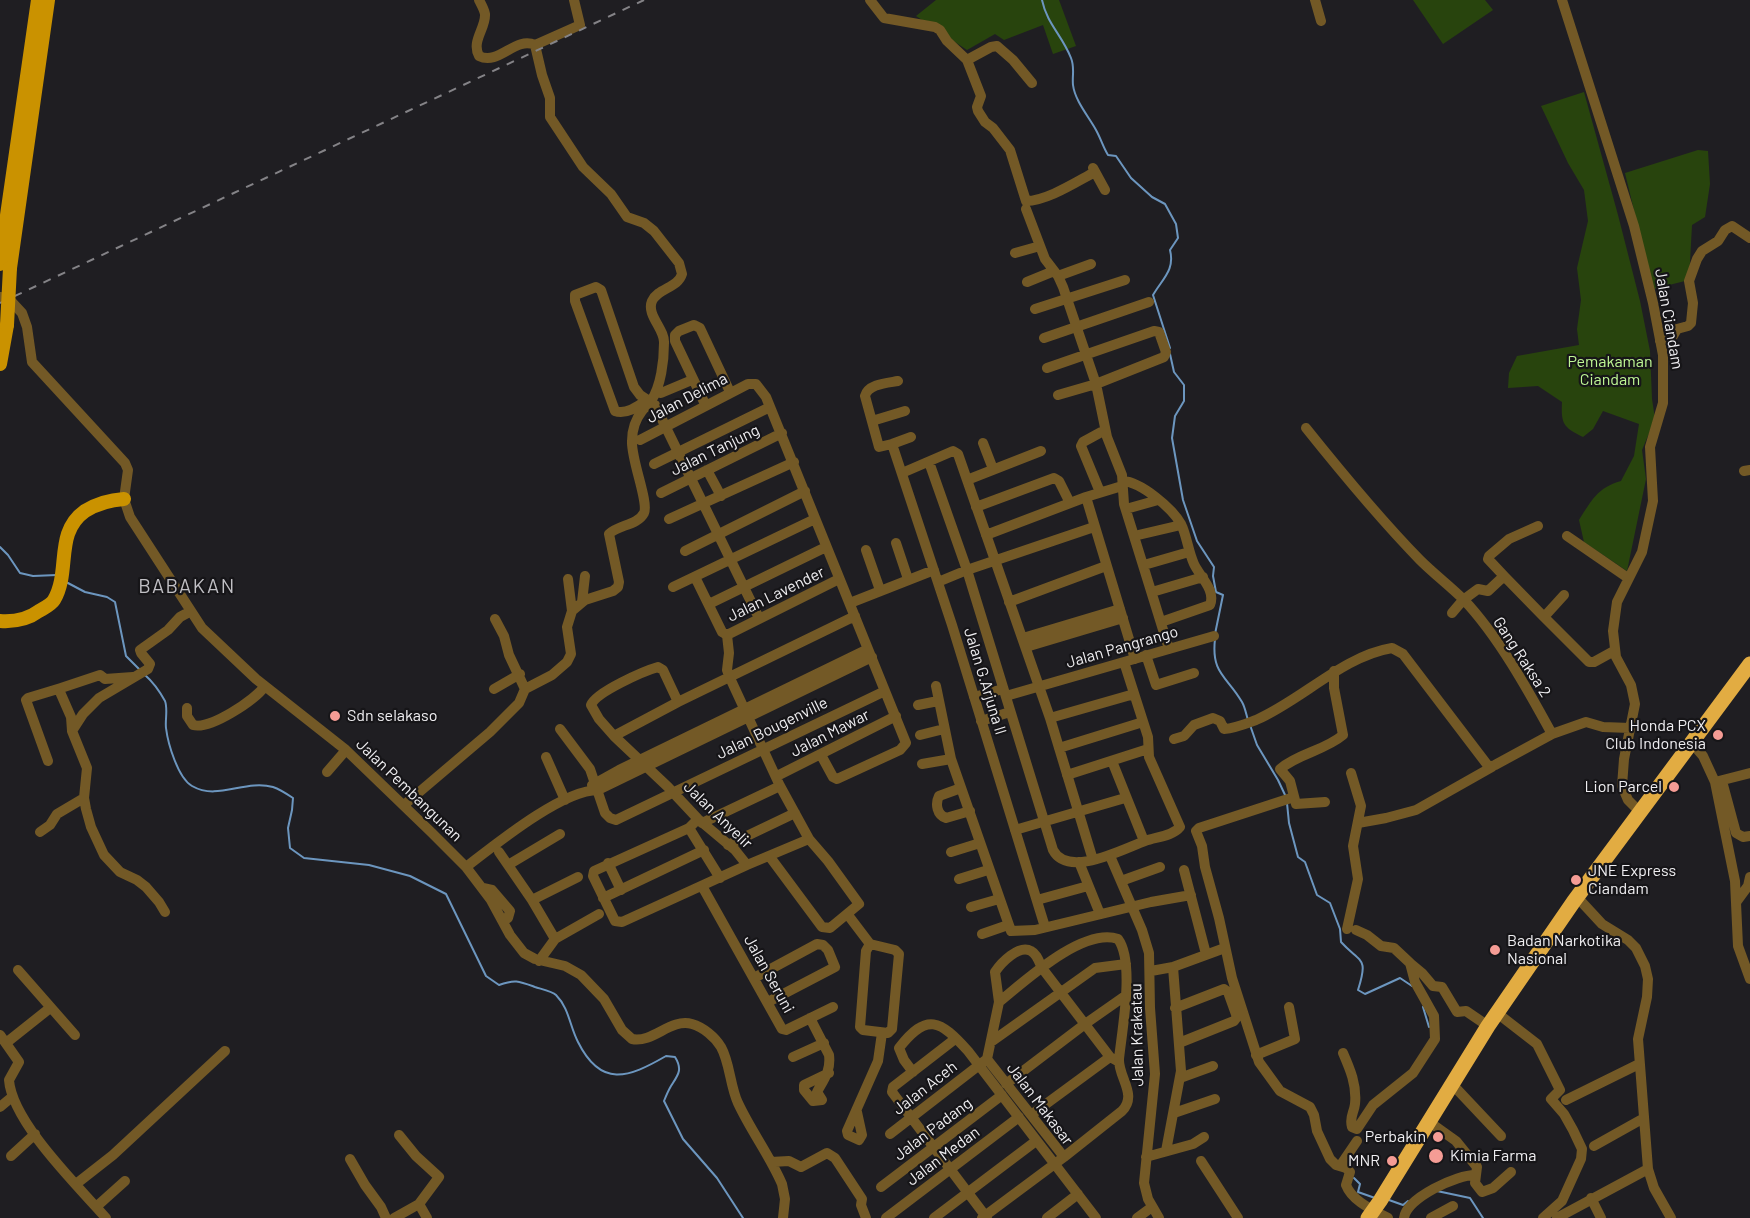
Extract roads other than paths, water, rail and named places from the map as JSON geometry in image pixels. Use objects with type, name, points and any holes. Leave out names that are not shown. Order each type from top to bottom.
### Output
[{"type":"highway","points":[[1371,1214],[1488,1026],[1577,897],[1750,664]]},
{"type":"main road","points":[[0,364],[7,325],[5,266],[38,0]]},
{"type":"main road","points":[[5,266],[48,0]]},
{"type":"main road","points":[[1,621],[18,622],[36,614],[53,601],[61,580],[65,540],[78,516],[108,500],[124,500]]},
{"type":"street","points":[[479,0],[485,15],[477,41],[477,53],[479,56],[490,59],[524,44],[535,45],[580,25],[574,0]]},
{"type":"street","points":[[870,0],[884,18],[940,30],[947,41],[967,60],[981,96],[978,111],[1010,150],[1040,246],[1068,299],[1075,327],[1096,384],[1105,430],[1121,470],[1126,509],[1169,649]]},
{"type":"street","points":[[1315,0],[1321,21]]},
{"type":"street","name":"Jalan Ciandam","points":[[1562,0],[1631,218],[1653,303],[1660,341],[1664,394],[1662,412],[1650,447],[1653,501],[1642,552],[1616,608],[1613,639],[1614,651],[1631,685],[1635,709],[1623,769],[1622,786],[1628,800],[1641,813]]},
{"type":"street","points":[[535,45],[550,101],[548,110],[550,117],[578,160],[611,194],[627,218],[651,228],[681,267],[682,274],[681,279],[655,296],[651,304],[652,313],[664,339],[658,384],[636,420],[632,444],[633,462],[645,510],[638,519],[609,534],[619,585],[613,591],[582,602],[572,611]]},
{"type":"street","points":[[967,60],[997,46],[1013,60],[1032,83]]},
{"type":"street","points":[[1026,205],[1067,187],[1094,170],[1105,190]]},
{"type":"street","points":[[1660,341],[1671,337],[1677,329],[1691,323],[1693,303],[1689,281],[1700,254],[1718,241],[1725,230],[1732,226],[1750,238]]},
{"type":"street","points":[[1015,253],[1040,246]]},
{"type":"street","points":[[1027,282],[1091,264]]},
{"type":"street","points":[[1035,309],[1125,280]]},
{"type":"street","points":[[649,400],[633,409],[620,413],[615,411],[574,301],[575,295],[596,287],[601,290],[634,387],[640,395],[649,400],[655,405],[666,425],[759,618]]},
{"type":"street","points":[[0,297],[9,299],[22,313],[27,327],[32,362],[125,464],[128,470],[124,500]]},
{"type":"street","points":[[1044,338],[1149,302]]},
{"type":"street","points":[[705,404],[674,337],[678,331],[696,325],[700,328],[730,392]]},
{"type":"street","points":[[1047,368],[1154,331],[1159,332],[1166,352],[1164,357],[1096,384],[1058,395]]},
{"type":"street","points":[[649,400],[654,370]]},
{"type":"street","points":[[662,393],[692,380]]},
{"type":"street","points":[[898,381],[866,390],[865,396],[878,446],[882,447],[910,437]]},
{"type":"street","name":"Jalan Delima","points":[[640,440],[705,404],[748,384],[756,384],[770,407]]},
{"type":"street","points":[[654,464],[770,407],[906,743],[900,750],[837,779],[833,777],[821,755]]},
{"type":"street","points":[[872,421],[905,411]]},
{"type":"street","name":"Gang Raksa 2","points":[[1306,428],[1396,535],[1464,600],[1487,629],[1552,734]]},
{"type":"street","points":[[1100,492],[1080,446],[1105,430]]},
{"type":"street","name":"Jalan Tanjung","points":[[661,493],[782,433]]},
{"type":"street","name":"Jalan G.Arjuna ll","points":[[892,444],[938,582],[1045,927]]},
{"type":"street","points":[[983,444],[993,469]]},
{"type":"street","points":[[967,480],[1041,451]]},
{"type":"street","points":[[902,473],[956,452],[1050,718],[1093,860]]},
{"type":"street","points":[[669,519],[794,462]]},
{"type":"street","points":[[929,462],[967,570],[1055,854],[1061,858],[1079,862],[1110,856],[1144,841],[1176,832],[1180,827],[1150,759],[1149,741],[1134,694],[1122,614],[1086,497]]},
{"type":"street","points":[[707,470],[721,496]]},
{"type":"street","points":[[976,507],[1054,478],[1059,481],[1070,503]]},
{"type":"street","points":[[986,536],[1132,481],[1158,500],[1181,525],[1189,552],[1211,595],[1210,605],[1161,622]]},
{"type":"street","points":[[685,551],[805,490]]},
{"type":"street","name":"Jalan Pembangunan","points":[[124,500],[130,517],[202,628],[265,686],[346,750],[466,867],[524,953],[539,961],[560,965],[581,975],[603,999],[622,1030],[632,1039],[644,1039],[672,1026],[685,1023],[696,1025],[708,1033],[722,1049],[738,1103],[771,1162],[784,1191],[783,1218]]},
{"type":"street","points":[[1126,509],[1158,500]]},
{"type":"street","points":[[674,587],[815,519]]},
{"type":"street","points":[[1134,536],[1181,525]]},
{"type":"street","points":[[1538,526],[1509,539],[1488,556],[1488,559],[1591,662],[1614,651]]},
{"type":"street","points":[[938,582],[1094,527]]},
{"type":"street","points":[[1567,536],[1628,578]]},
{"type":"street","points":[[896,543],[908,579]]},
{"type":"street","points":[[709,604],[826,547]]},
{"type":"street","points":[[866,550],[880,590]]},
{"type":"street","points":[[1144,565],[1189,552]]},
{"type":"street","points":[[1010,602],[1106,566]]},
{"type":"street","points":[[850,603],[934,570]]},
{"type":"street","points":[[582,602],[585,576]]},
{"type":"street","points":[[1452,613],[1479,589],[1489,590],[1504,576]]},
{"type":"street","points":[[695,577],[722,632],[727,635],[729,653],[727,670],[779,781],[809,839],[859,902],[858,907],[830,928],[822,927],[771,857]]},
{"type":"street","points":[[1152,592],[1203,578]]},
{"type":"street","points":[[404,805],[495,727],[519,703],[525,689],[552,675],[567,662],[571,654],[567,627],[572,611],[568,579]]},
{"type":"street","name":"Jalan Lavender","points":[[727,635],[839,579]]},
{"type":"street","points":[[1544,616],[1564,595]]},
{"type":"street","points":[[72,731],[83,714],[99,698],[148,669],[150,666],[140,650],[168,630],[180,617],[191,611]]},
{"type":"street","points":[[1024,643],[1122,614]]},
{"type":"street","points":[[614,736],[678,702],[855,616]]},
{"type":"street","points":[[495,619],[525,689]]},
{"type":"street","name":"Jalan Pangrango","points":[[974,697],[1039,687],[1214,636]]},
{"type":"street","points":[[1174,740],[1184,736],[1194,725],[1213,718],[1220,721],[1224,729],[1251,722],[1294,700],[1334,671],[1389,649],[1400,651],[1440,701],[1486,765],[1492,767]]},
{"type":"street","points":[[729,653],[743,671]]},
{"type":"street","points":[[466,867],[530,821],[565,800],[870,653]]},
{"type":"street","points":[[1146,655],[1156,685],[1194,673]]},
{"type":"street","name":"Jalan Anyelir","points":[[678,702],[663,670],[659,667],[608,690],[594,699],[591,705],[599,719],[614,736],[673,792],[695,824],[728,844],[742,868],[809,839]]},
{"type":"street","points":[[1324,802],[1297,805],[1290,781],[1281,768],[1311,750],[1322,749],[1343,735],[1334,688],[1336,681],[1334,671]]},
{"type":"street","points":[[494,689],[520,674]]},
{"type":"street","points":[[48,761],[26,700],[100,675],[105,679],[137,676]]},
{"type":"street","points":[[188,708],[187,716],[193,725],[205,725],[223,718],[242,704],[251,701],[265,686]]},
{"type":"street","points":[[936,686],[951,759],[988,870],[1008,925],[1013,932],[1191,895]]},
{"type":"street","points":[[61,688],[60,692],[71,717],[72,731],[87,768],[84,798],[91,827],[104,855],[120,872],[146,887],[165,912]]},
{"type":"street","name":"Jalan Bougenville","points":[[594,787],[604,813],[613,820],[885,691]]},
{"type":"street","points":[[1050,718],[1134,694]]},
{"type":"street","points":[[918,705],[938,701]]},
{"type":"street","points":[[981,721],[1010,712]]},
{"type":"street","name":"Jalan Mawar","points":[[608,863],[695,824],[779,781],[821,755],[896,716]]},
{"type":"street","points":[[1059,748],[1143,722]]},
{"type":"street","points":[[1358,823],[1416,810],[1552,734],[1586,722],[1603,727],[1630,728]]},
{"type":"street","points":[[560,729],[590,769],[594,787]]},
{"type":"street","points":[[920,735],[944,729]]},
{"type":"street","points":[[1691,742],[1719,781],[1736,833],[1743,837],[1750,836]]},
{"type":"street","points":[[1067,775],[1148,749]]},
{"type":"street","points":[[327,772],[346,750]]},
{"type":"street","points":[[546,757],[565,800]]},
{"type":"street","points":[[922,764],[951,759]]},
{"type":"street","points":[[1112,761],[1144,841]]},
{"type":"street","points":[[1351,773],[1361,806],[1353,846],[1358,879],[1351,929],[1367,935],[1380,946],[1394,948],[1433,986],[1442,987],[1457,1012],[1466,1011],[1488,1026]]},
{"type":"street","points":[[1719,781],[1750,773]]},
{"type":"street","points":[[1719,781],[1737,901],[1742,920],[1738,946],[1750,979]]},
{"type":"street","points":[[961,788],[939,796],[936,802],[938,811],[946,818],[970,811]]},
{"type":"street","points":[[1294,797],[1196,830],[1232,978],[1256,1055],[1263,1070],[1280,1091],[1310,1107],[1317,1131],[1330,1159],[1336,1166],[1350,1172],[1346,1185],[1348,1190],[1371,1214],[1388,1218]]},
{"type":"street","points":[[40,832],[50,825],[61,812],[84,798]]},
{"type":"street","points":[[1015,831],[1125,798]]},
{"type":"street","points":[[728,844],[795,813]]},
{"type":"street","points":[[695,824],[704,850],[720,878]]},
{"type":"street","points":[[508,865],[560,834]]},
{"type":"street","points":[[951,852],[980,843]]},
{"type":"street","points":[[603,898],[704,850]]},
{"type":"street","points":[[499,852],[555,939]]},
{"type":"street","name":"Jalan Krakatau","points":[[1110,856],[1148,945],[1155,1074],[1144,1183],[1152,1207],[1159,1218]]},
{"type":"street","points":[[1079,862],[1100,914]]},
{"type":"street","points":[[621,890],[608,863],[596,868],[592,874],[613,919],[619,923],[742,868]]},
{"type":"street","points":[[1121,881],[1160,867]]},
{"type":"street","points":[[959,879],[988,870]]},
{"type":"street","points":[[1184,870],[1206,954]]},
{"type":"street","points":[[532,900],[578,877]]},
{"type":"street","points":[[1737,901],[1748,886],[1750,877]]},
{"type":"street","name":"Jalan Seruni","points":[[702,886],[784,1030],[810,1018],[830,1055],[829,1072]]},
{"type":"street","points":[[1036,900],[1088,886]]},
{"type":"street","points":[[1577,897],[1602,924],[1633,944],[1645,966],[1648,979],[1645,1009],[1638,1034],[1648,1169],[1654,1188],[1671,1218]]},
{"type":"street","points":[[971,907],[999,899]]},
{"type":"street","points":[[539,961],[555,939],[599,914]]},
{"type":"street","points":[[848,915],[870,944],[895,950],[899,954],[892,1029],[888,1033],[863,1030],[860,1027],[867,951],[870,944]]},
{"type":"street","points":[[982,934],[1008,925]]},
{"type":"street","points":[[999,1002],[1042,968],[1082,943],[1116,938],[1121,944],[1126,964],[1125,996],[1115,1059],[1031,1115]]},
{"type":"street","points":[[754,978],[817,944],[823,945],[828,950],[835,968],[768,1002]]},
{"type":"street","points":[[1151,971],[1173,967],[1222,949]]},
{"type":"street","name":"Jalan Makasar","points":[[983,1062],[991,1042],[999,1002],[994,976],[997,969],[1016,953],[1026,950],[1035,955],[1042,968]]},
{"type":"street","points":[[1343,1053],[1352,1072],[1354,1087],[1355,1102],[1351,1122],[1352,1127],[1358,1129],[1373,1105],[1413,1072],[1435,1040],[1434,1016],[1415,982],[1410,963]]},
{"type":"street","points":[[991,1042],[1095,968],[1126,964]]},
{"type":"street","points":[[1166,1151],[1180,1078],[1173,967]]},
{"type":"street","points":[[1042,968],[1115,1059],[1127,1087],[1126,1106],[1064,1157]]},
{"type":"street","points":[[18,970],[75,1035]]},
{"type":"street","points":[[1175,1008],[1224,988],[1228,992],[1237,1017],[1234,1021],[1179,1043]]},
{"type":"street","points":[[1006,1084],[1125,996]]},
{"type":"street","points":[[810,1018],[833,1007]]},
{"type":"street","points":[[1256,1055],[1295,1039],[1289,1007]]},
{"type":"street","points":[[50,1008],[3,1039],[19,1062],[9,1080],[12,1097],[35,1134],[106,1218]]},
{"type":"street","points":[[1497,1013],[1532,1039],[1541,1050],[1560,1090],[1551,1100],[1564,1114],[1582,1149],[1580,1164],[1562,1201],[1544,1218]]},
{"type":"street","name":"Jalan Makasar","points":[[913,1072],[898,1049],[919,1028],[935,1023],[960,1042],[1006,1084],[1064,1157],[1053,1164]]},
{"type":"street","points":[[857,1112],[878,1060],[882,1033]]},
{"type":"street","points":[[955,1039],[892,1090],[894,1096],[985,1217],[1053,1164]]},
{"type":"street","points":[[793,1058],[824,1043]]},
{"type":"street","points":[[76,1184],[112,1155],[225,1051]]},
{"type":"street","name":"Jalan Makasar","points":[[983,1062],[1002,1095],[1096,1218]]},
{"type":"street","name":"Jalan Aceh","points":[[890,1134],[983,1062]]},
{"type":"street","points":[[1566,1100],[1639,1064]]},
{"type":"street","points":[[1180,1078],[1213,1066]]},
{"type":"street","points":[[1452,1084],[1501,1136]]},
{"type":"street","name":"Jalan Padang","points":[[881,1187],[1002,1095]]},
{"type":"street","points":[[0,1107],[12,1097]]},
{"type":"street","points":[[1174,1113],[1215,1099]]},
{"type":"street","name":"Jalan Medan","points":[[886,1218],[1019,1117]]},
{"type":"street","points":[[1594,1146],[1644,1118]]},
{"type":"street","points":[[1428,1121],[1456,1141],[1477,1167],[1476,1186],[1484,1192],[1511,1172]]},
{"type":"street","points":[[11,1156],[35,1134]]},
{"type":"street","points":[[393,1218],[419,1204],[439,1177],[416,1156],[399,1134]]},
{"type":"street","points":[[1146,1157],[1193,1144],[1204,1137]]},
{"type":"street","points":[[934,1218],[1036,1141]]},
{"type":"street","points":[[1340,1166],[1357,1141]]},
{"type":"street","points":[[771,1162],[789,1161],[801,1167],[827,1153],[831,1155],[858,1191],[866,1218]]},
{"type":"street","points":[[350,1159],[386,1218]]},
{"type":"street","points":[[1201,1161],[1238,1218]]},
{"type":"street","points":[[1557,1218],[1648,1169]]},
{"type":"street","points":[[1404,1218],[1409,1206],[1426,1194],[1455,1179],[1476,1175]]},
{"type":"street","points":[[96,1207],[125,1181]]},
{"type":"street","points":[[1047,1218],[1078,1194]]},
{"type":"street","points":[[1591,1198],[1601,1218]]},
{"type":"street","points":[[419,1204],[428,1218]]},
{"type":"street","points":[[1431,1218],[1453,1206]]},
{"type":"street","points":[[1137,1218],[1152,1207]]},
{"type":"waterway","points":[[1042,0],[1047,16],[1071,58],[1076,97],[1108,155],[1116,156],[1131,178],[1152,197],[1165,204],[1176,224],[1178,238],[1170,250],[1171,263],[1153,295],[1170,348]]},
{"type":"waterway","points":[[1170,354],[1174,372],[1184,385],[1184,401],[1175,416],[1172,438],[1183,500],[1197,541],[1214,567],[1216,592],[1223,595],[1215,634]]},
{"type":"waterway","points":[[0,547],[20,573],[33,576],[57,575]]},
{"type":"waterway","points":[[66,582],[85,592],[107,597],[115,602],[126,656],[139,669]]},
{"type":"waterway","points":[[1215,639],[1215,660],[1221,674],[1242,702],[1248,720]]},
{"type":"waterway","points":[[145,675],[165,701],[166,728],[171,751],[182,776],[192,786],[212,791],[263,785],[275,788],[293,798],[288,828],[290,848],[304,858],[369,865],[410,876],[446,894],[486,976],[499,985],[513,981],[521,982],[556,995],[564,1006],[578,1042],[596,1067],[616,1074],[628,1073],[666,1056],[675,1057],[679,1065],[679,1072],[664,1101],[683,1139],[717,1178],[743,1218]]},
{"type":"waterway","points":[[1250,725],[1257,745],[1286,797]]},
{"type":"waterway","points":[[1287,803],[1289,823],[1298,857],[1305,862],[1317,895],[1330,903],[1340,929],[1341,942],[1361,961],[1363,971],[1358,990],[1365,994],[1400,978],[1412,986]]},
{"type":"waterway","points":[[1423,1007],[1429,1027]]},
{"type":"waterway","points":[[1354,1178],[1360,1184],[1358,1192],[1375,1198]]},
{"type":"waterway","points":[[1437,1191],[1470,1198],[1483,1218]]},
{"type":"waterway","points":[[1389,1200],[1403,1205],[1408,1201]]},
{"type":"railway","points":[[0,303],[644,0]]},
{"type":"place","name":"Sdn selakaso","points":[[335,716]]},
{"type":"place","name":"Honda PCX Club Indonesia","points":[[1718,735]]},
{"type":"place","name":"Lion Parcel","points":[[1674,787]]},
{"type":"place","name":"JNE Express Ciandam","points":[[1576,880]]},
{"type":"place","name":"Badan Narkotika Nasional","points":[[1495,950]]},
{"type":"place","name":"Perbakin","points":[[1438,1137]]},
{"type":"place","name":"Kimia Farma","points":[[1436,1156]]},
{"type":"place","name":"MNR","points":[[1392,1161]]},
{"type":"district","name":"BABAKAN","points":[[187,586]]},
{"type":"park label","name":"Pemakaman Ciandam","points":[[1610,371]]}]
